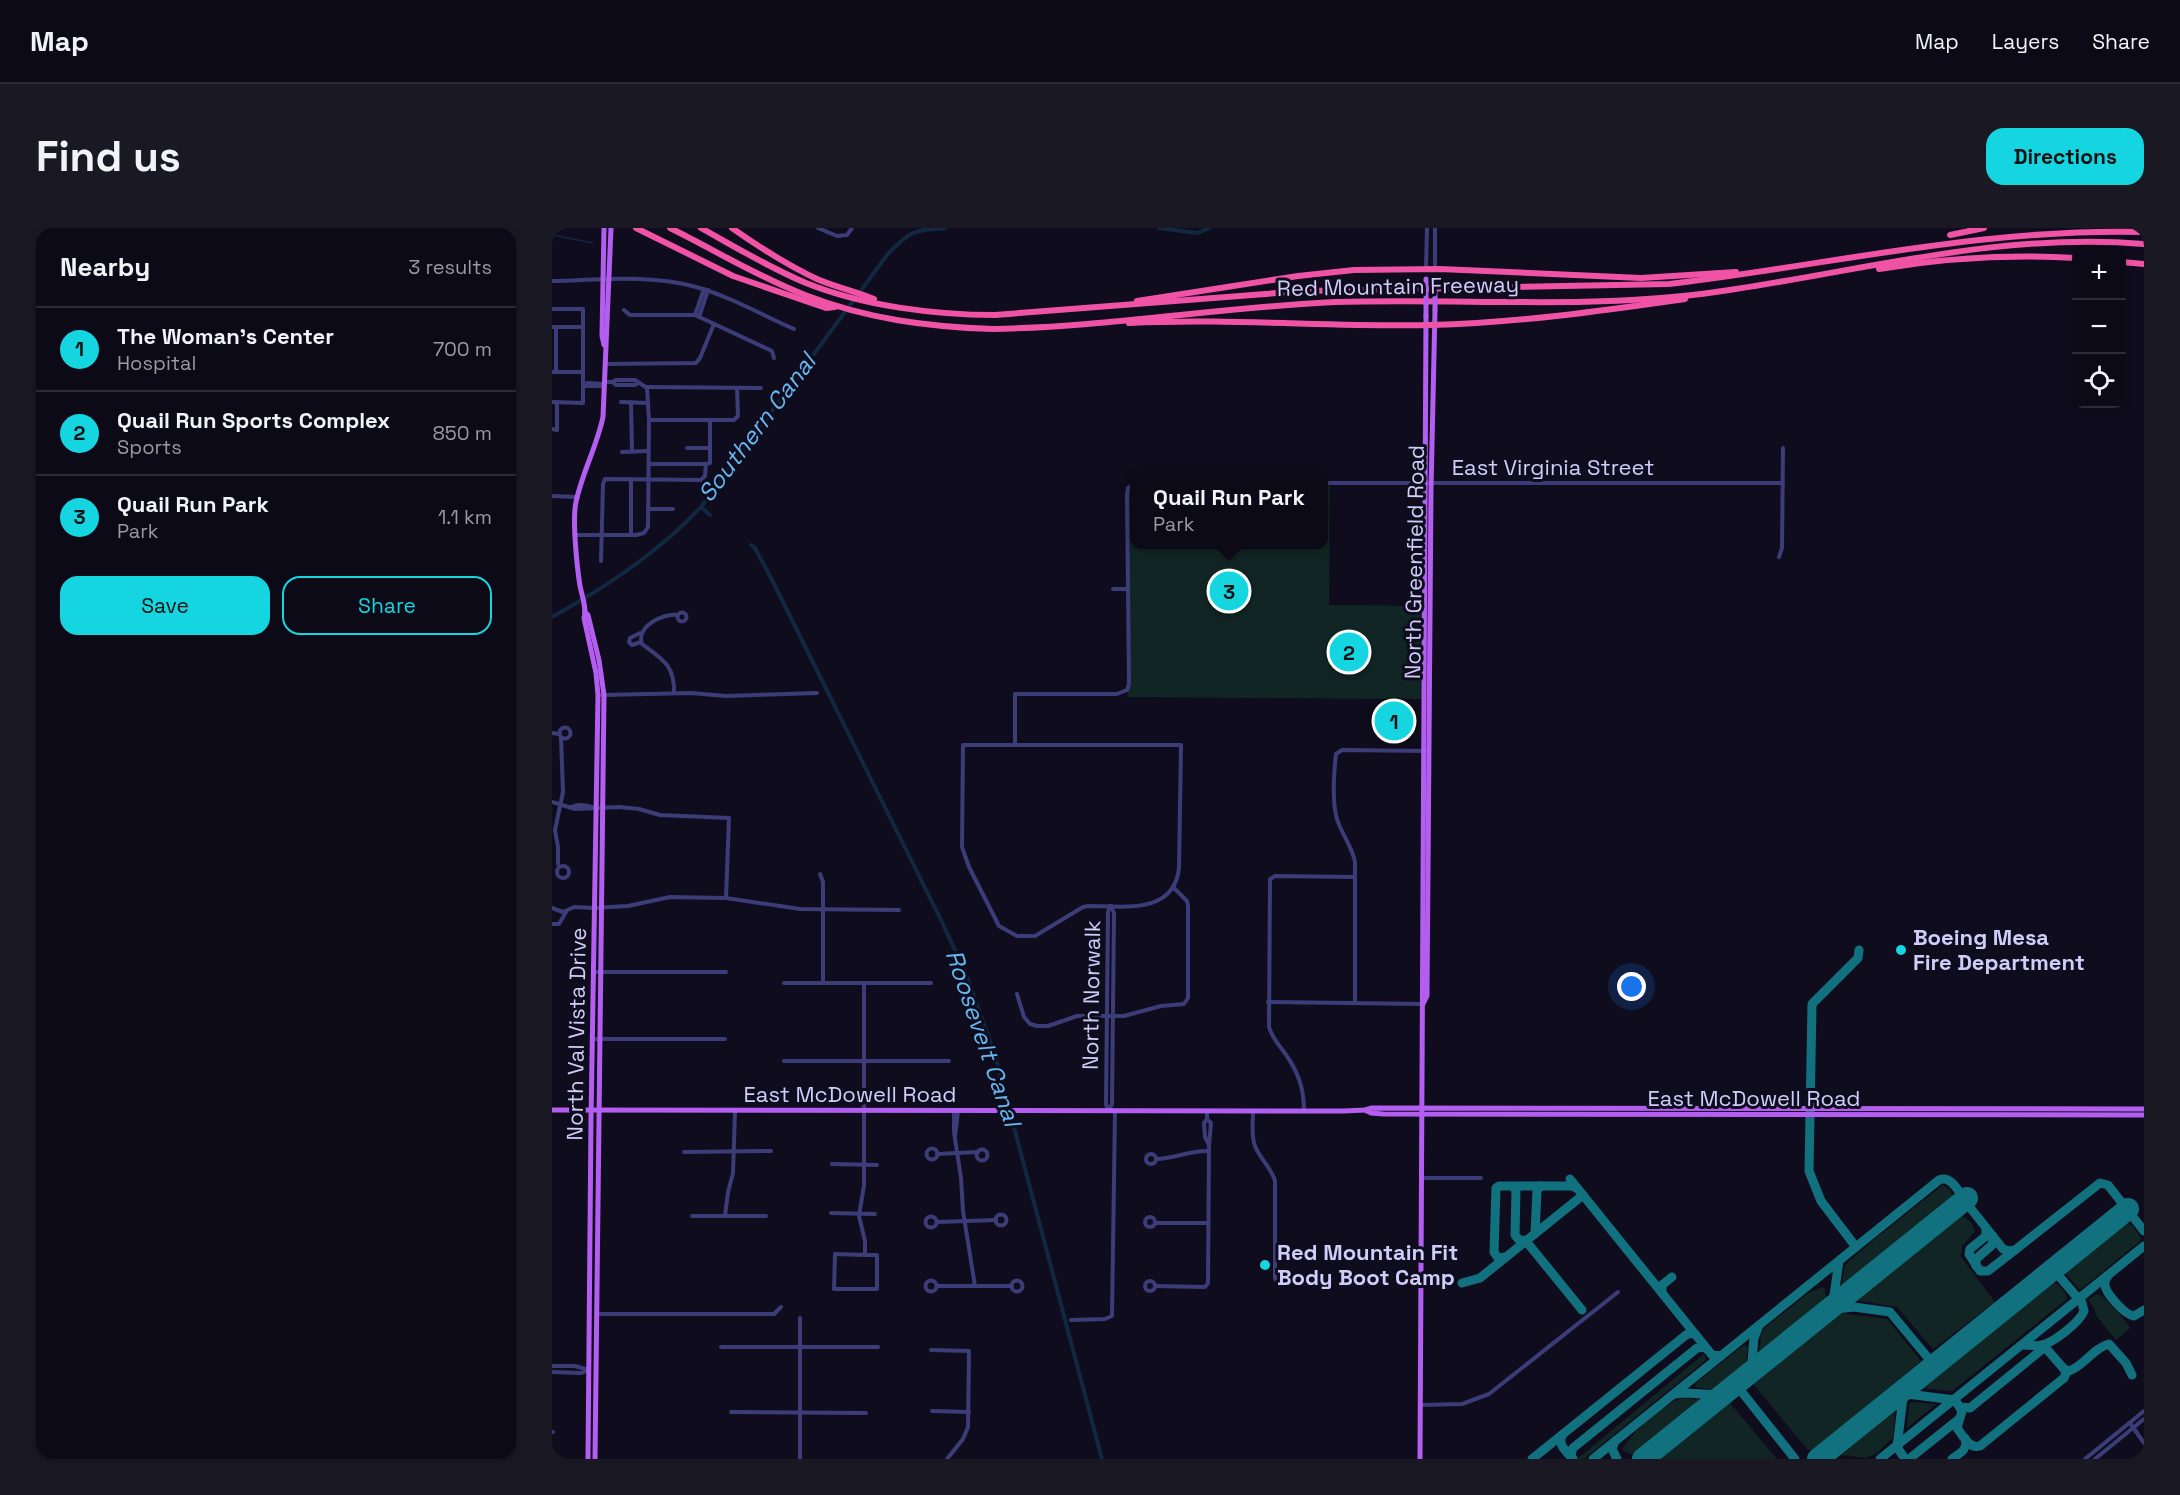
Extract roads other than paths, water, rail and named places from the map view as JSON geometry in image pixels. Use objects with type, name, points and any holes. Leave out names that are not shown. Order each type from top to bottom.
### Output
[{"type":"highway","points":[[636,228],[733,276],[826,308],[838,307]]},
{"type":"highway","name":"Red Mountain Freeway","points":[[670,228],[776,283],[838,307],[900,322],[942,327],[993,329],[1318,303],[1612,301],[1700,294],[1948,252],[2007,245],[2083,241],[2144,244]]},
{"type":"highway","name":"Red Mountain Freeway","points":[[701,228],[772,267],[807,283],[889,304],[928,311],[975,315],[1333,290],[1658,285],[1748,273],[1926,241],[1990,233],[2056,229],[2144,232]]},
{"type":"highway","points":[[732,228],[789,265],[829,287]]},
{"type":"highway","points":[[1926,241],[1984,228]]},
{"type":"highway","points":[[1836,272],[1859,272],[1968,257],[2072,258]]},
{"type":"highway","points":[[2126,262],[2144,264]]},
{"type":"highway","points":[[1114,306],[1319,273],[1376,269],[1435,269],[1641,278],[1725,272],[1748,273]]},
{"type":"highway","points":[[1051,326],[1171,321],[1435,325],[1565,315],[1686,299],[1700,294]]},
{"type":"main road","name":"North Val Vista Drive","points":[[592,1360],[596,1314],[598,1110],[596,972],[601,694],[584,618],[585,609],[581,592],[576,536],[576,502],[601,427],[605,350],[608,336],[604,228]]},
{"type":"main road","name":"North Val Vista Drive","points":[[606,280],[611,228]]},
{"type":"main road","name":"North Greenfield Road","points":[[1420,1459],[1422,1111],[1424,1004],[1427,996],[1426,269]]},
{"type":"main road","name":"North Greenfield Road","points":[[1428,483],[1435,325],[1435,269]]},
{"type":"main road","name":"North Greenfield Road","points":[[1424,1004],[1421,997],[1422,848],[1426,751]]},
{"type":"main road","points":[[1422,848],[1425,851],[1427,880]]},
{"type":"main road","name":"North Val Vista Drive","points":[[595,1459],[592,1417],[589,1408],[592,1390],[592,1360],[589,1303],[591,1110],[596,1039]]},
{"type":"main road","name":"East McDowell Road","points":[[552,1110],[2144,1109]]},
{"type":"main road","name":"East McDowell Road","points":[[1579,1111],[2144,1115]]},
{"type":"main road","points":[[590,1191],[597,1191]]},
{"type":"main road","points":[[590,1238],[597,1238]]},
{"type":"main road","points":[[589,1303],[596,1303]]},
{"type":"main road","points":[[589,1314],[596,1314]]},
{"type":"main road","name":"North Val Vista Drive","points":[[588,1459],[592,1417],[596,1408],[592,1390]]},
{"type":"main road","points":[[589,1408],[596,1408]]},
{"type":"street","points":[[818,228],[837,236],[847,235],[852,228]]},
{"type":"street","name":"North Greenfield Road","points":[[1426,269],[1427,228]]},
{"type":"street","name":"North Greenfield Road","points":[[1435,228],[1435,269]]},
{"type":"street","points":[[552,281],[665,281],[706,290],[794,329]]},
{"type":"street","points":[[697,316],[706,290]]},
{"type":"street","points":[[552,309],[583,309],[584,403],[554,402],[554,430]]},
{"type":"street","points":[[624,310],[630,315],[697,316],[772,351],[774,358]]},
{"type":"street","points":[[605,364],[693,363],[699,361],[714,324]]},
{"type":"street","points":[[583,327],[554,327],[554,372],[584,372]]},
{"type":"street","points":[[584,385],[613,382],[616,385],[629,381],[646,387],[761,388]]},
{"type":"street","points":[[576,536],[631,535],[644,533],[648,527],[649,420],[646,387]]},
{"type":"street","points":[[649,420],[734,420],[738,416],[737,388]]},
{"type":"street","points":[[621,402],[648,402]]},
{"type":"street","points":[[632,402],[632,452]]},
{"type":"street","points":[[649,464],[710,463],[710,420]]},
{"type":"street","points":[[687,448],[710,448]]},
{"type":"street","points":[[1779,557],[1782,548],[1783,448]]},
{"type":"street","points":[[622,452],[649,451]]},
{"type":"street","points":[[602,561],[603,484],[605,479],[701,480],[705,476],[706,464]]},
{"type":"street","points":[[631,479],[631,535]]},
{"type":"street","name":"East Virginia Street","points":[[1328,483],[1783,483]]},
{"type":"street","points":[[1015,745],[1015,694],[1117,694],[1127,690],[1129,684],[1127,495],[1130,490]]},
{"type":"street","points":[[552,496],[578,497]]},
{"type":"street","points":[[648,509],[673,509]]},
{"type":"street","points":[[1113,589],[1128,589]]},
{"type":"street","points":[[641,642],[632,645],[628,642],[644,628],[667,615],[678,615]]},
{"type":"street","points":[[640,633],[641,642],[669,667],[673,675],[674,693]]},
{"type":"street","points":[[601,694],[674,693],[726,696],[817,693]]},
{"type":"street","points":[[552,733],[560,735],[563,792],[555,830],[559,866],[552,864]]},
{"type":"street","points":[[963,745],[1015,745],[1181,745],[1179,875],[1173,887],[1160,899],[1148,905],[1083,908],[1028,938],[1014,935],[1003,929],[996,920],[964,856],[962,838],[963,745]]},
{"type":"street","points":[[1355,1003],[1355,877],[1353,853],[1340,828],[1334,804],[1336,754],[1342,750],[1426,751]]},
{"type":"street","points":[[552,802],[574,809],[630,808],[671,816],[729,818],[726,898]]},
{"type":"street","points":[[820,874],[823,882],[823,983]]},
{"type":"street","points":[[1304,1111],[1304,1096],[1299,1076],[1270,1031],[1268,1002],[1270,879],[1273,877],[1355,877]]},
{"type":"street","points":[[1017,994],[1024,1017],[1030,1024],[1037,1026],[1056,1024],[1077,1016],[1133,1014],[1161,1006],[1182,1005],[1188,998],[1188,906],[1187,901],[1173,887]]},
{"type":"street","points":[[552,924],[559,924],[569,908],[628,906],[670,897],[726,898],[789,909],[899,910]]},
{"type":"street","name":"North Norwalk","points":[[1110,906],[1114,913],[1110,1016]]},
{"type":"street","name":"North Norwalk","points":[[1071,1320],[1105,1319],[1112,1316],[1112,1104],[1107,955],[1110,906]]},
{"type":"street","points":[[552,908],[567,911]]},
{"type":"street","points":[[1107,955],[1113,954]]},
{"type":"street","points":[[596,972],[726,972]]},
{"type":"street","points":[[784,983],[931,983]]},
{"type":"street","points":[[864,983],[864,1185],[860,1214],[865,1255]]},
{"type":"street","points":[[1268,1002],[1424,1004]]},
{"type":"street","points":[[596,1039],[725,1039]]},
{"type":"street","points":[[784,1061],[949,1061]]},
{"type":"street","points":[[725,1216],[733,1173],[735,1111]]},
{"type":"street","points":[[956,1111],[955,1138],[975,1286]]},
{"type":"street","points":[[1155,1286],[1205,1287],[1208,1283],[1209,1145],[1203,1123],[1207,1119],[1208,1111]]},
{"type":"street","points":[[1253,1111],[1255,1148],[1275,1181],[1275,1273],[1277,1282],[1317,1284]]},
{"type":"street","points":[[1156,1159],[1169,1158],[1196,1150],[1209,1151]]},
{"type":"street","points":[[684,1152],[771,1151]]},
{"type":"street","points":[[937,1154],[978,1152]]},
{"type":"street","points":[[832,1164],[877,1165]]},
{"type":"street","points":[[1421,1178],[1481,1178]]},
{"type":"street","points":[[831,1213],[875,1214]]},
{"type":"street","points":[[692,1216],[766,1216]]},
{"type":"street","points":[[937,1222],[996,1220]]},
{"type":"street","points":[[1155,1223],[1209,1223]]},
{"type":"street","points":[[835,1254],[865,1255],[877,1255],[877,1289],[834,1289],[835,1254]]},
{"type":"street","points":[[937,1286],[1012,1286]]},
{"type":"street","points":[[1420,1405],[1462,1404],[1489,1394],[1618,1292]]},
{"type":"street","points":[[596,1314],[774,1314],[781,1307]]},
{"type":"street","points":[[800,1318],[800,1459]]},
{"type":"street","points":[[721,1347],[878,1347]]},
{"type":"street","points":[[931,1350],[969,1351],[969,1412],[966,1434],[947,1459]]},
{"type":"street","points":[[552,1366],[575,1366],[592,1370]]},
{"type":"street","points":[[552,1372],[581,1373],[592,1370]]},
{"type":"street","points":[[932,1411],[969,1412]]},
{"type":"street","points":[[2085,1459],[2144,1411]]},
{"type":"street","points":[[731,1412],[866,1413]]},
{"type":"street","points":[[2095,1459],[2144,1419]]},
{"type":"street","points":[[2130,1423],[2144,1443]]},
{"type":"waterway","name":"Southern Canal","points":[[552,617],[631,568],[685,523],[701,507],[887,255],[913,233],[946,228]]},
{"type":"waterway","name":"Southern Canal","points":[[1159,228],[1197,233],[1210,228]]},
{"type":"waterway","points":[[552,235],[593,243]]},
{"type":"waterway","name":"Roosevelt Canal","points":[[701,507],[710,515]]},
{"type":"waterway","name":"Roosevelt Canal","points":[[751,545],[755,548],[771,578],[965,972],[994,1052],[1102,1459]]},
{"type":"place","name":"Quail Run Park","points":[[1229,591]]},
{"type":"place","name":"Quail Run Sports Complex","points":[[1349,652]]},
{"type":"place","name":"The Woman's Center","points":[[1394,721]]},
{"type":"place","name":"Boeing Mesa Fire Department","points":[[1901,950]]},
{"type":"place","name":"Red Mountain Fit Body Boot Camp","points":[[1265,1265]]}]
